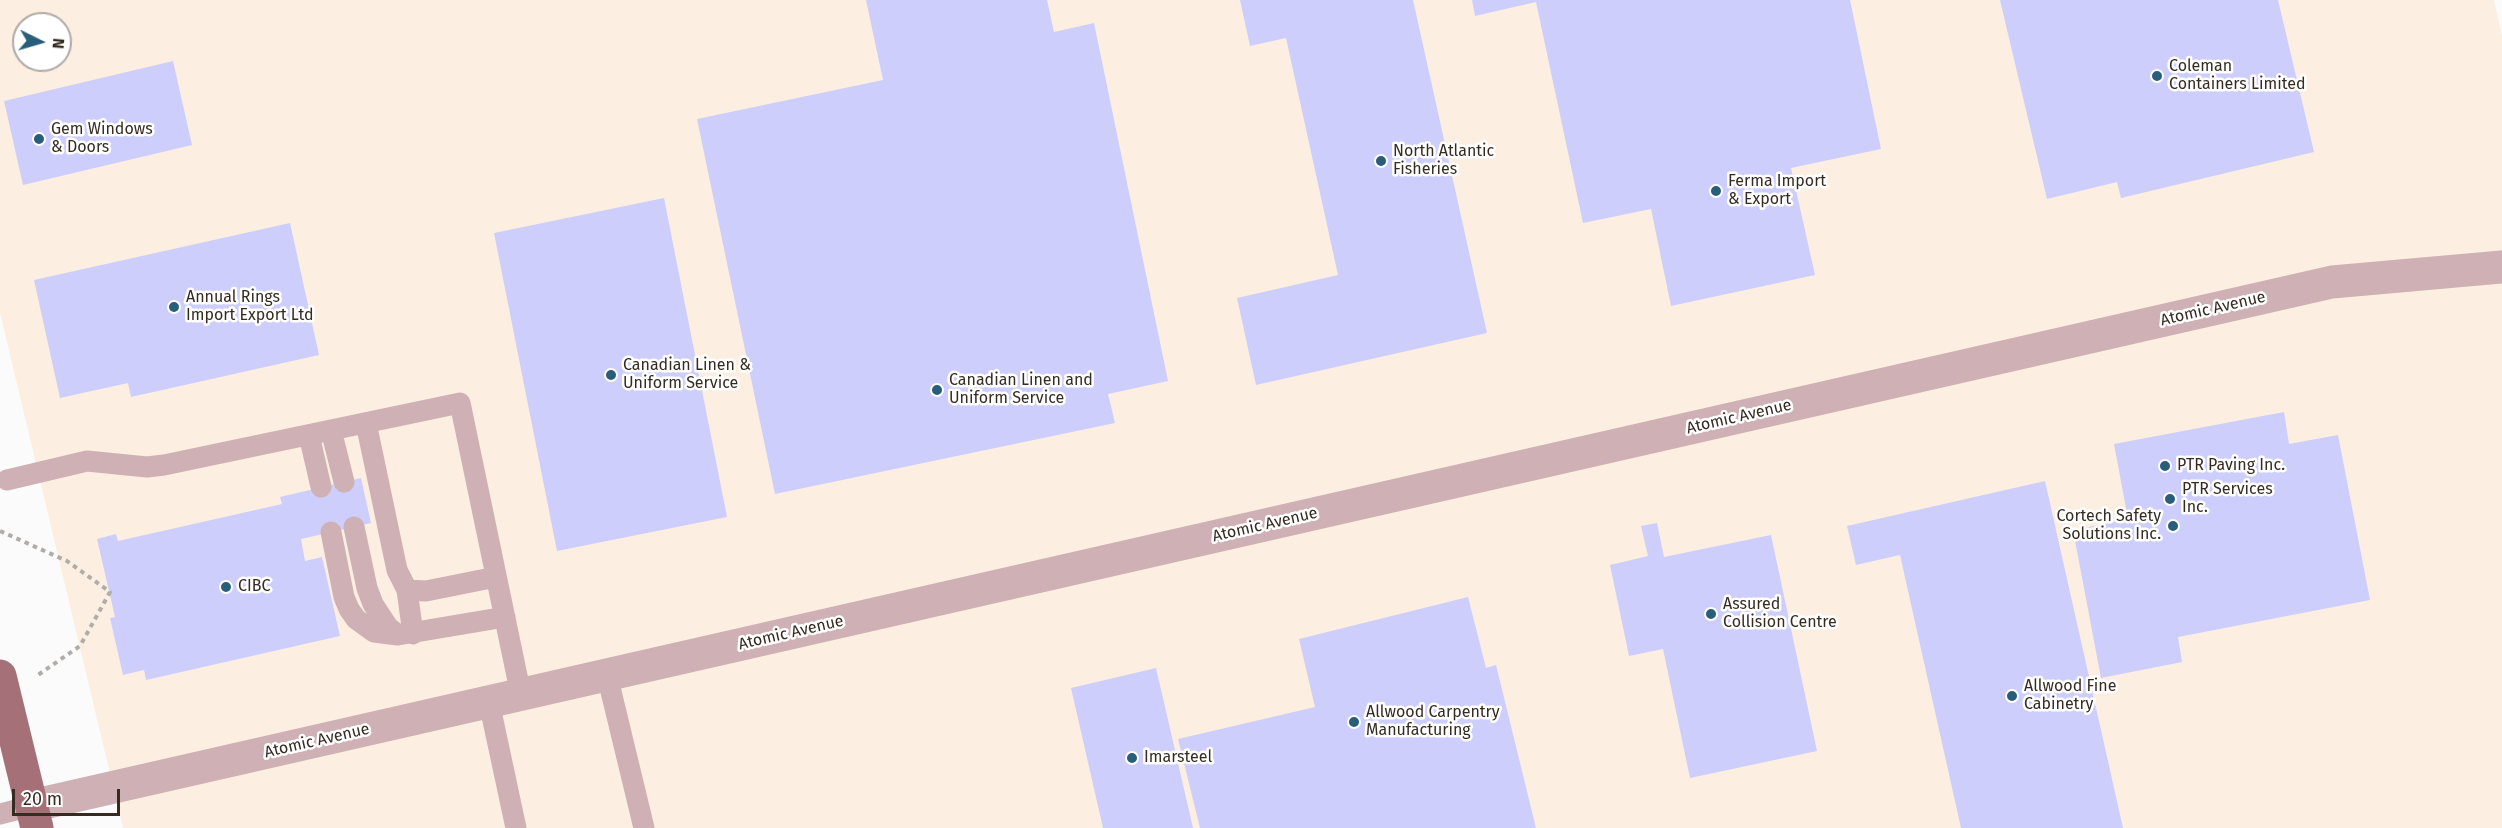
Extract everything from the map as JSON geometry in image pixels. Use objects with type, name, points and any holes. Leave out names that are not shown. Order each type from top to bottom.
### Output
[{"type":"main road","points":[[2,687],[34,817]]},
{"type":"street","name":"Atomic Avenue","points":[[34,817],[520,694],[2332,282],[2502,267]]},
{"type":"lane","points":[[7,480],[94,461],[147,467],[164,465],[460,403],[520,694]]},
{"type":"lane","points":[[366,423],[397,570],[407,590],[406,635]]},
{"type":"lane","points":[[331,430],[344,482]]},
{"type":"lane","points":[[309,435],[321,488]]},
{"type":"lane","points":[[354,526],[367,588],[373,604],[388,627],[406,635]]},
{"type":"lane","points":[[331,532],[344,597],[349,609],[356,619],[374,632],[406,635],[504,617]]},
{"type":"lane","points":[[407,590],[426,591],[496,577]]},
{"type":"lane","points":[[607,675],[644,828]]},
{"type":"lane","points":[[489,702],[516,828]]},
{"type":"lane","points":[[0,814],[34,817]]},
{"type":"path","points":[[0,531],[67,561],[110,592],[80,646],[2,687]]},
{"type":"shaded area","points":[[0,0],[2494,0],[2502,36],[2502,828],[123,828],[0,313]]},
{"type":"building","points":[[866,0],[1047,0],[1054,32],[1094,23],[1168,381],[1108,394],[1115,423],[775,494],[697,119],[883,80]]},
{"type":"building","name":"North Atlantic Fisheries","points":[[1240,0],[1413,0],[1487,333],[1256,385],[1237,298],[1338,275],[1286,38],[1250,46]]},
{"type":"building","points":[[1472,0],[1850,0],[1881,149],[1791,168],[1815,275],[1671,306],[1651,209],[1583,223],[1536,2],[1475,16]]},
{"type":"building","name":"Coleman Containers Limited","points":[[2000,0],[2278,0],[2314,152],[2121,198],[2117,182],[2047,199]]},
{"type":"building","points":[[173,61],[192,145],[23,185],[4,101]]},
{"type":"building","name":"Canadian Linen & Uniform Service","points":[[664,198],[727,517],[557,551],[494,233]]},
{"type":"building","name":"Annual Rings Import Export Ltd","points":[[290,223],[319,355],[131,397],[128,383],[60,398],[34,280]]},
{"type":"building","points":[[2284,412],[2289,444],[2338,435],[2370,600],[2178,637],[2182,662],[2101,678],[2073,530],[2128,519],[2114,444]]},
{"type":"building","name":"CIBC","points":[[361,478],[371,523],[301,539],[305,561],[322,557],[340,636],[146,680],[144,670],[123,675],[110,618],[115,617],[97,539],[116,534],[118,541],[282,504],[280,497]]},
{"type":"building","name":"Allwood Fine Cabinetry","points":[[2045,481],[2123,828],[1961,828],[1900,555],[1856,565],[1847,526]]},
{"type":"building","points":[[1657,523],[1664,557],[1771,535],[1817,751],[1690,778],[1663,649],[1629,656],[1610,565],[1648,556],[1641,526]]},
{"type":"building","points":[[1468,597],[1486,668],[1496,665],[1536,828],[1200,828],[1178,739],[1315,707],[1299,639]]},
{"type":"building","name":"Imarsteel","points":[[1156,668],[1193,828],[1103,828],[1071,688]]},
{"type":"place","name":"Coleman Containers Limited","points":[[2157,76]]},
{"type":"place","name":"Gem Windows & Doors","points":[[39,139]]},
{"type":"place","name":"North Atlantic Fisheries","points":[[1381,161]]},
{"type":"place","name":"Ferma Import & Export","points":[[1716,191]]},
{"type":"place","name":"Annual Rings Import Export Ltd","points":[[174,307]]},
{"type":"place","name":"Canadian Linen & Uniform Service","points":[[611,375]]},
{"type":"place","name":"Canadian Linen and Uniform Service","points":[[937,390]]},
{"type":"place","name":"PTR Paving Inc.","points":[[2165,466]]},
{"type":"place","name":"PTR Services Inc.","points":[[2170,499]]},
{"type":"place","name":"Cortech Safety Solutions Inc.","points":[[2173,526]]},
{"type":"place","name":"CIBC","points":[[226,587]]},
{"type":"place","name":"Assured Collision Centre","points":[[1711,614]]},
{"type":"place","name":"Allwood Fine Cabinetry","points":[[2012,696]]},
{"type":"place","name":"Allwood Carpentry Manufacturing","points":[[1354,722]]},
{"type":"place","name":"Imarsteel","points":[[1132,758]]}]
